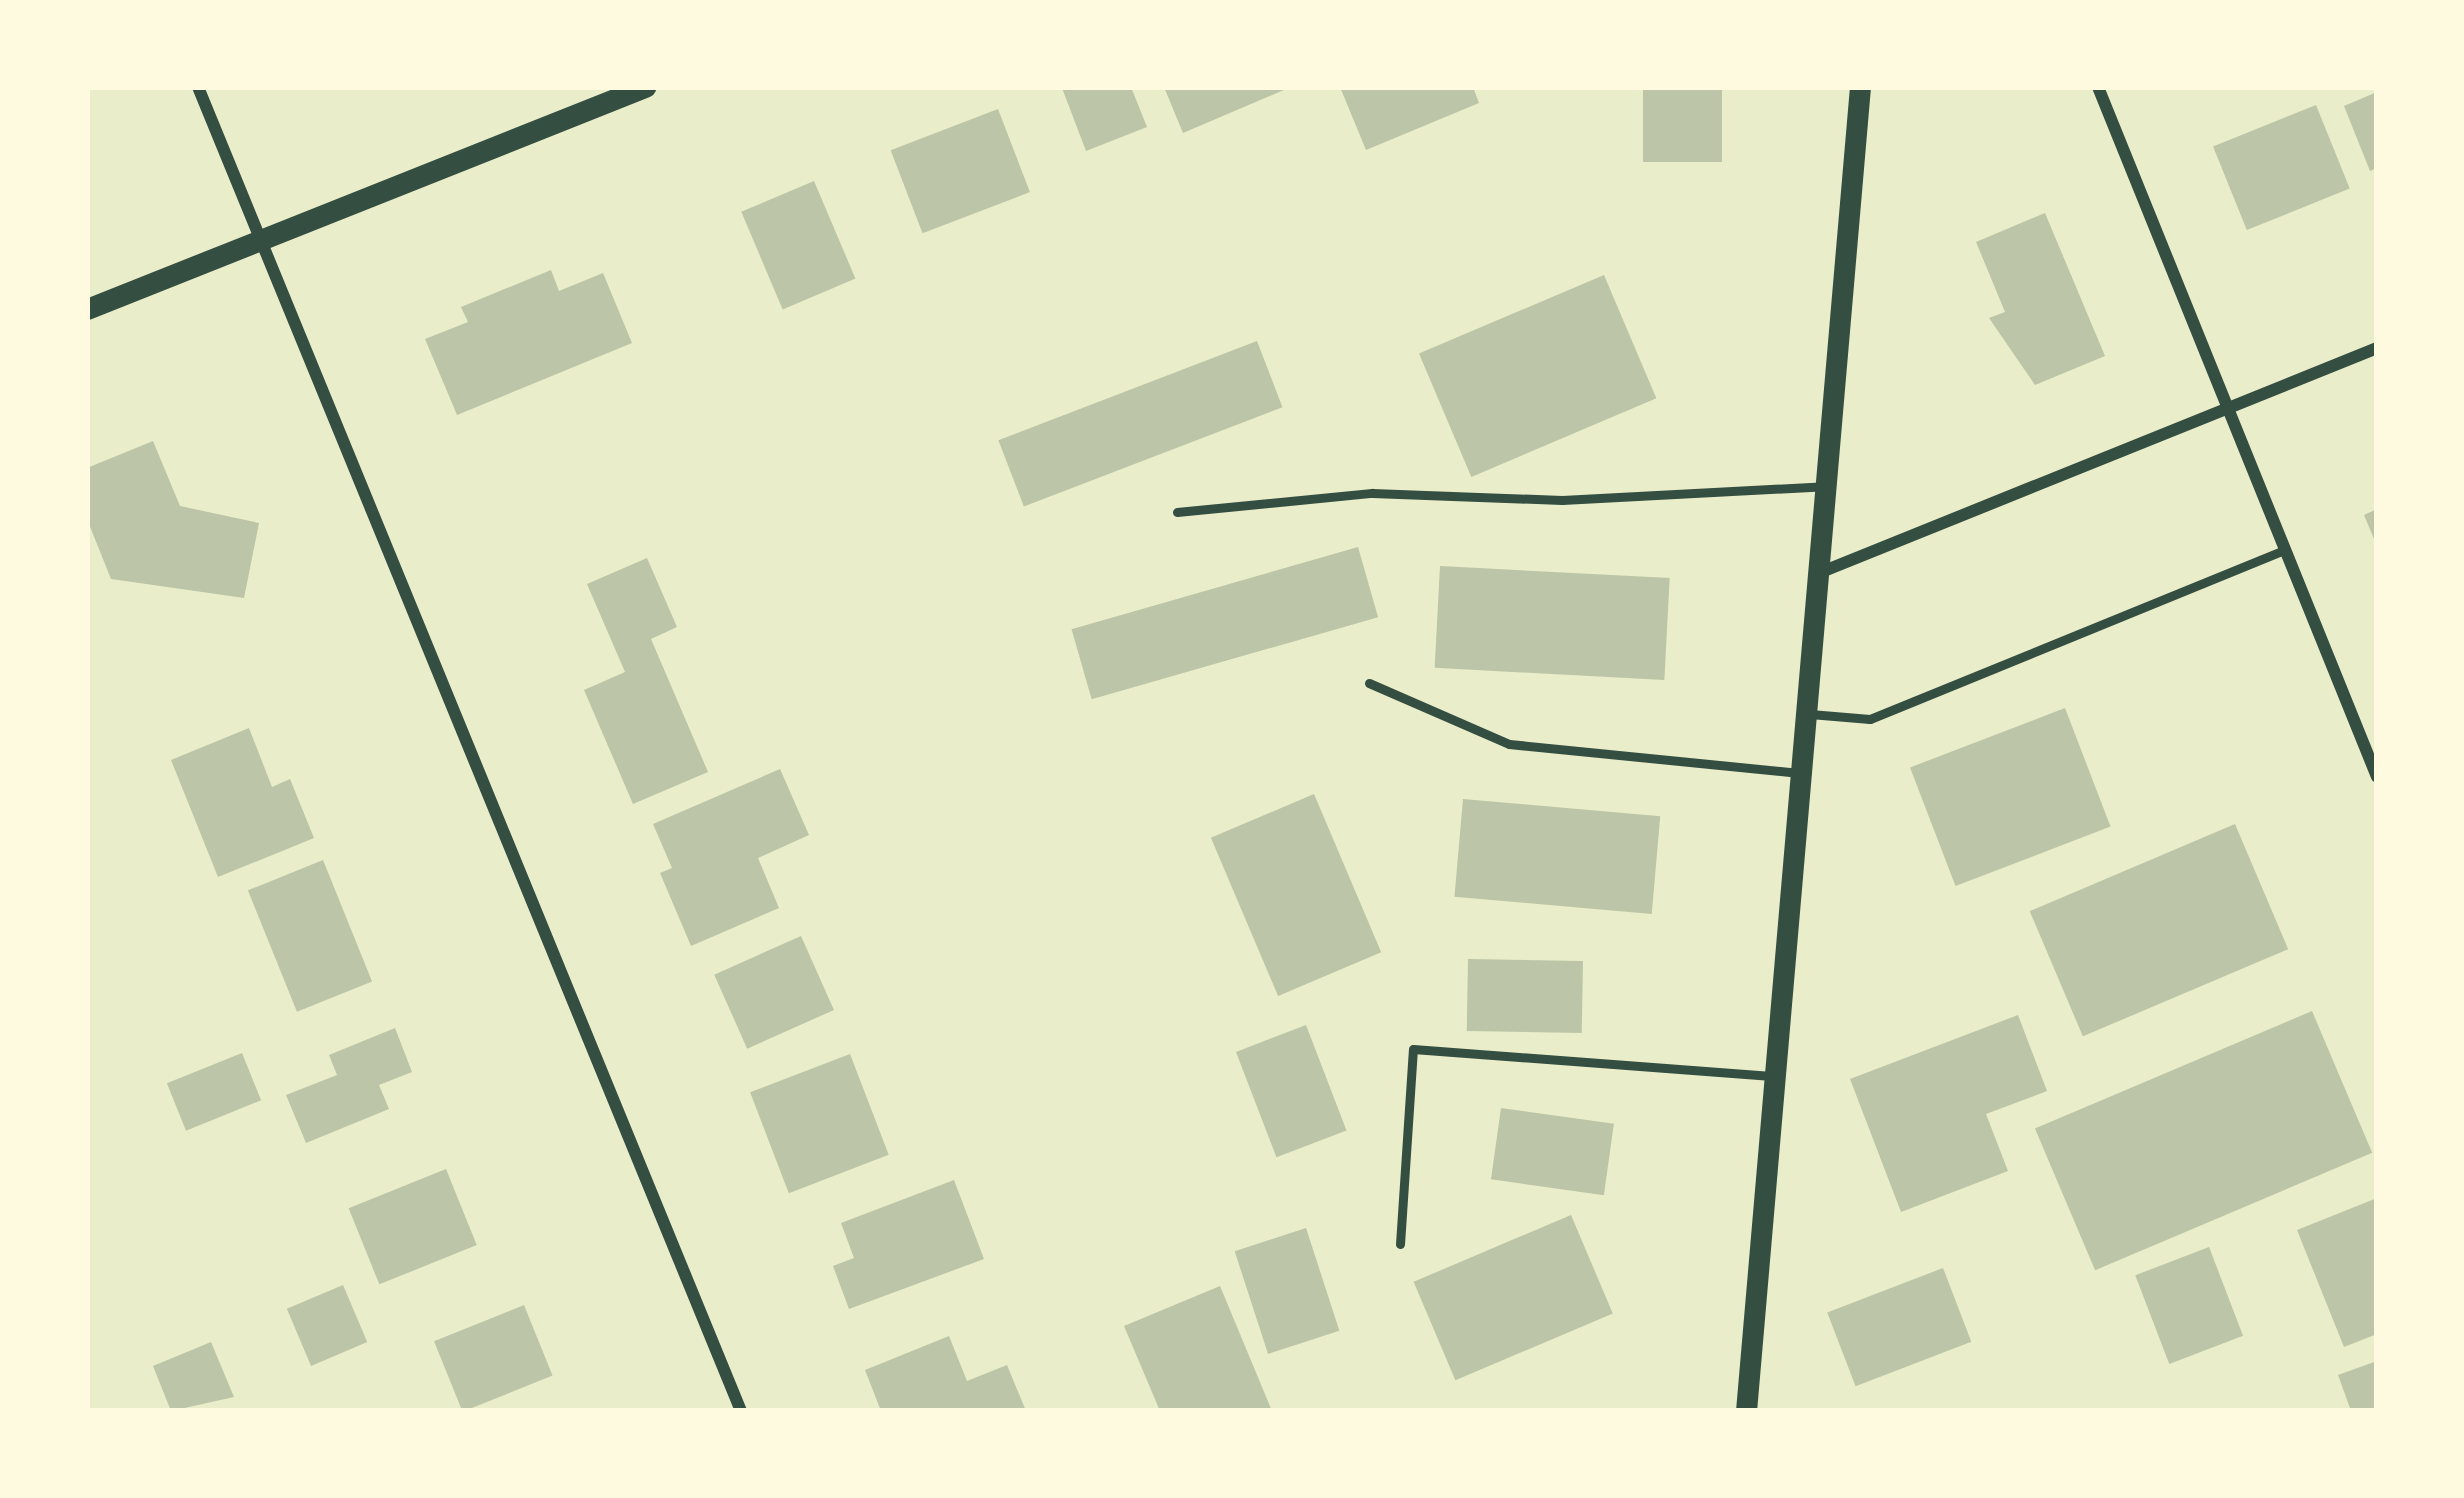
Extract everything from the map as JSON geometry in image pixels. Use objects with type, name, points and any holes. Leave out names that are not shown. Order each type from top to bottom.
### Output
[{"type":"street","points":[[198,87],[741,1411]]},
{"type":"street","points":[[87,309],[645,87]]},
{"type":"street","points":[[1746,1411],[1824,572],[1860,87]]},
{"type":"street","points":[[2098,87],[2377,777]]},
{"type":"street","points":[[1824,572],[2377,348]]},
{"type":"lane","points":[[1177,512],[1372,493],[1562,500],[1831,486]]},
{"type":"lane","points":[[1810,714],[1870,719],[2284,550]]},
{"type":"lane","points":[[1370,683],[1509,744],[1804,773]]},
{"type":"lane","points":[[1400,1244],[1413,1048],[1774,1076]]},
{"type":"building","points":[[1131,87],[1147,127],[1086,151],[1062,88]]},
{"type":"building","points":[[1164,87],[1291,87],[1183,133]]},
{"type":"building","points":[[1340,87],[1473,87],[1479,103],[1366,150]]},
{"type":"building","points":[[1643,87],[1722,87],[1722,162],[1643,162]]},
{"type":"building","points":[[2377,92],[2377,168],[2370,171],[2344,106]]},
{"type":"building","points":[[2316,105],[2350,188],[2247,230],[2213,147]]},
{"type":"building","points":[[998,109],[1030,192],[923,233],[891,150]]},
{"type":"building","points":[[814,181],[855,279],[783,309],[741,212]]},
{"type":"building","points":[[2045,213],[2105,356],[2035,385],[1989,318],[2005,312],[1976,242]]},
{"type":"building","points":[[551,270],[559,291],[603,273],[632,343],[457,415],[425,339],[468,322],[461,307]]},
{"type":"building","points":[[1604,275],[1656,398],[1471,477],[1419,354]]},
{"type":"building","points":[[1257,341],[1282,407],[1024,507],[998,440]]},
{"type":"building","points":[[153,441],[180,506],[259,523],[244,598],[111,579],[87,519],[87,468]]},
{"type":"building","points":[[2377,509],[2377,546],[2364,515]]},
{"type":"building","points":[[1358,547],[1378,617],[1092,699],[1072,629]]},
{"type":"building","points":[[647,558],[677,627],[651,639],[708,772],[633,804],[584,690],[625,672],[587,584]]},
{"type":"building","points":[[1440,566],[1670,578],[1664,680],[1435,668]]},
{"type":"building","points":[[2065,708],[2111,827],[1956,886],[1910,767]]},
{"type":"building","points":[[249,728],[272,787],[290,779],[314,838],[218,877],[171,760]]},
{"type":"building","points":[[780,769],[809,835],[758,858],[779,908],[691,946],[660,873],[672,868],[653,824]]},
{"type":"building","points":[[1314,794],[1381,952],[1278,996],[1211,838]]},
{"type":"building","points":[[1463,799],[1660,816],[1652,914],[1454,897]]},
{"type":"building","points":[[2235,824],[2288,949],[2083,1036],[2030,911]]},
{"type":"building","points":[[323,860],[372,981],[297,1012],[248,890]]},
{"type":"building","points":[[801,936],[834,1010],[747,1049],[714,975]]},
{"type":"building","points":[[1468,959],[1583,961],[1582,1033],[1467,1031]]},
{"type":"building","points":[[2312,1011],[2372,1153],[2095,1270],[2035,1129]]},
{"type":"building","points":[[2018,1015],[2047,1091],[1986,1114],[2008,1171],[1901,1212],[1850,1079]]},
{"type":"building","points":[[1306,1025],[1346,1130],[1276,1157],[1236,1052]]},
{"type":"building","points":[[395,1028],[412,1072],[379,1085],[389,1109],[306,1143],[286,1095],[337,1075],[329,1055]]},
{"type":"building","points":[[242,1053],[261,1100],[186,1131],[167,1083]]},
{"type":"building","points":[[850,1054],[889,1155],[789,1193],[750,1092]]},
{"type":"building","points":[[1501,1108],[1614,1124],[1604,1195],[1491,1179]]},
{"type":"building","points":[[446,1169],[477,1245],[379,1284],[349,1208]]},
{"type":"building","points":[[954,1180],[984,1259],[849,1309],[833,1266],[854,1258],[841,1223]]},
{"type":"building","points":[[2377,1198],[2377,1334],[2344,1347],[2297,1230]]},
{"type":"building","points":[[1571,1215],[1613,1313],[1455,1380],[1414,1282]]},
{"type":"building","points":[[1306,1228],[1339,1331],[1268,1354],[1235,1251]]},
{"type":"building","points":[[2209,1247],[2243,1336],[2169,1364],[2135,1275]]},
{"type":"building","points":[[1943,1268],[1971,1342],[1856,1386],[1827,1312]]},
{"type":"building","points":[[343,1285],[367,1342],[311,1366],[287,1309]]},
{"type":"building","points":[[1220,1286],[1272,1411],[1160,1411],[1124,1326]]},
{"type":"building","points":[[524,1305],[552,1375],[462,1411],[434,1341]]},
{"type":"building","points":[[949,1336],[967,1381],[1007,1365],[1026,1411],[881,1411],[865,1370]]},
{"type":"building","points":[[211,1342],[234,1397],[171,1411],[153,1366]]},
{"type":"building","points":[[2377,1361],[2377,1411],[2351,1411],[2338,1375]]}]
